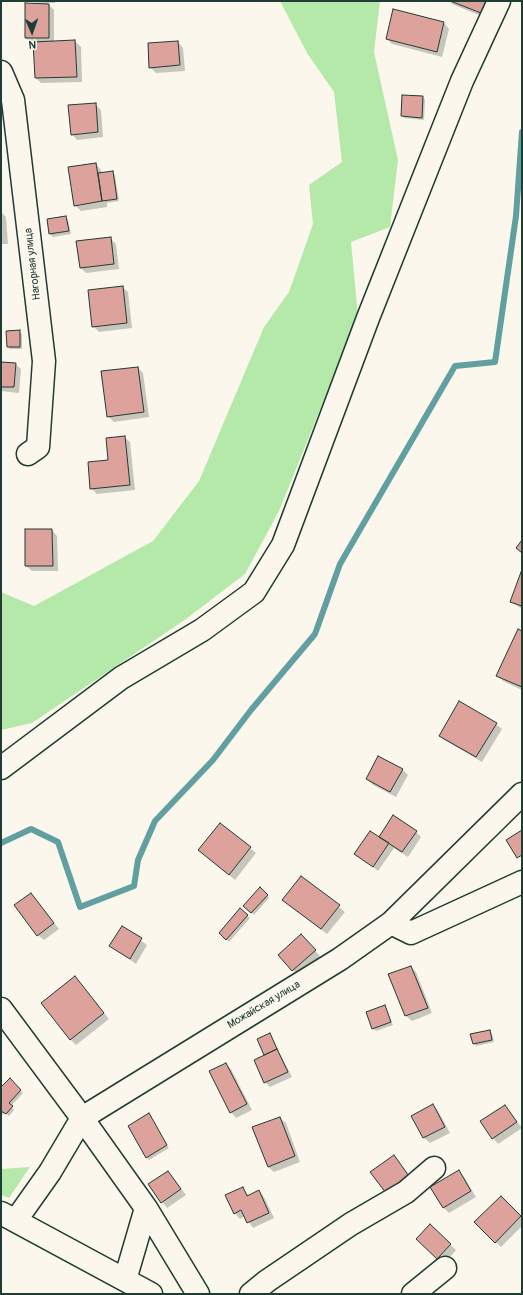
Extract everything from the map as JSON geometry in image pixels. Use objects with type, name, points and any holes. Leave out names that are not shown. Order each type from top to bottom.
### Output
[{"type":"street","points":[[1,768],[121,678],[202,630],[254,592],[283,545],[368,318],[462,81],[499,1]]},
{"type":"street","name":"Нагорная улица","points":[[1,72],[13,100],[44,361],[38,446],[28,454]]},
{"type":"street","name":"Можайская улица","points":[[151,1294],[9,1217],[50,1172],[82,1118],[340,959],[391,923],[522,794]]},
{"type":"street","points":[[340,959],[377,949],[522,882]]},
{"type":"street","points":[[391,923],[411,932]]},
{"type":"street","points":[[1,1010],[82,1118],[146,1208],[198,1294]]},
{"type":"street","points":[[251,1294],[267,1281],[351,1224],[406,1192],[434,1168]]},
{"type":"street","points":[[125,1280],[146,1208]]},
{"type":"street","points":[[413,1294],[445,1268]]},
{"type":"green space","points":[[280,1],[380,1],[374,52],[398,160],[390,227],[351,242],[358,316],[279,511],[245,574],[186,619],[32,723],[1,730],[1,592],[34,606],[153,541],[199,481],[264,327],[289,292],[313,224],[309,185],[342,162],[334,92],[307,53]]},
{"type":"green space","points":[[30,1167],[9,1198],[1,1195],[1,1169]]},
{"type":"building","points":[[450,1],[486,1],[481,13]]},
{"type":"building","points":[[25,3],[49,4],[49,38],[25,38]]},
{"type":"building","points":[[393,9],[444,22],[437,52],[386,39]]},
{"type":"building","points":[[75,40],[77,77],[35,78],[33,42]]},
{"type":"building","points":[[178,41],[180,65],[149,68],[148,43]]},
{"type":"building","points":[[402,95],[423,96],[422,118],[401,116]]},
{"type":"building","points":[[96,103],[98,132],[71,135],[68,105]]},
{"type":"building","points":[[96,163],[102,201],[74,206],[68,167]]},
{"type":"building","points":[[113,171],[117,199],[102,201],[98,173]]},
{"type":"building","points":[[66,216],[69,231],[49,234],[47,219]]},
{"type":"building","points":[[111,237],[114,264],[80,268],[76,241]]},
{"type":"building","points":[[123,286],[127,323],[92,327],[88,290]]},
{"type":"building","points":[[20,330],[20,347],[7,347],[6,331]]},
{"type":"building","points":[[1,362],[16,363],[14,387],[1,387]]},
{"type":"building","points":[[138,367],[144,412],[107,417],[101,371]]},
{"type":"building","points":[[125,436],[130,485],[90,489],[88,462],[108,460],[106,438]]},
{"type":"building","points":[[25,529],[52,529],[53,566],[25,566]]},
{"type":"building","points":[[522,540],[522,553],[516,548]]},
{"type":"building","points":[[522,572],[522,606],[510,602]]},
{"type":"building","points":[[518,629],[522,631],[522,687],[496,676]]},
{"type":"building","points":[[459,701],[497,723],[476,757],[439,736]]},
{"type":"building","points":[[378,756],[403,769],[390,792],[366,779]]},
{"type":"building","points":[[393,815],[417,831],[402,852],[379,837]]},
{"type":"building","points":[[220,823],[251,847],[229,875],[198,850]]},
{"type":"building","points":[[522,830],[522,855],[517,858],[506,840]]},
{"type":"building","points":[[370,831],[389,843],[373,867],[354,854]]},
{"type":"building","points":[[301,876],[340,905],[321,929],[282,900]]},
{"type":"building","points":[[260,887],[268,895],[251,913],[243,906]]},
{"type":"building","points":[[31,893],[54,923],[37,936],[14,905]]},
{"type":"building","points":[[240,908],[248,915],[226,940],[219,933]]},
{"type":"building","points":[[122,926],[142,938],[130,959],[109,946]]},
{"type":"building","points":[[301,934],[316,950],[292,971],[278,955]]},
{"type":"building","points":[[411,966],[428,1008],[405,1016],[388,974]]},
{"type":"building","points":[[75,976],[104,1013],[70,1040],[41,1003]]},
{"type":"building","points":[[385,1005],[391,1022],[372,1029],[366,1012]]},
{"type":"building","points":[[490,1030],[492,1040],[473,1044],[470,1034]]},
{"type":"building","points":[[270,1033],[277,1049],[264,1055],[257,1039]]},
{"type":"building","points":[[277,1049],[288,1072],[264,1083],[254,1060]]},
{"type":"building","points":[[226,1063],[247,1104],[230,1113],[209,1071]]},
{"type":"building","points":[[10,1078],[21,1090],[9,1103],[13,1106],[6,1114],[1,1111],[1,1087]]},
{"type":"building","points":[[433,1104],[445,1127],[423,1138],[411,1116]]},
{"type":"building","points":[[505,1105],[517,1122],[492,1139],[480,1121]]},
{"type":"building","points":[[149,1113],[167,1145],[146,1158],[128,1126]]},
{"type":"building","points":[[280,1117],[295,1156],[268,1167],[252,1127]]},
{"type":"building","points":[[394,1155],[409,1176],[386,1193],[370,1172]]},
{"type":"building","points":[[459,1170],[471,1191],[443,1208],[430,1187]]},
{"type":"building","points":[[168,1171],[181,1189],[161,1203],[148,1184]]},
{"type":"building","points":[[243,1187],[247,1196],[259,1190],[269,1213],[247,1223],[241,1210],[234,1214],[225,1195]]},
{"type":"building","points":[[501,1196],[521,1216],[495,1243],[474,1222]]},
{"type":"building","points":[[430,1224],[451,1244],[437,1259],[416,1239]]},
{"type":"waterway","points":[[1,843],[31,829],[58,842],[80,907],[134,886],[138,860],[155,821],[213,760],[251,710],[315,634],[340,564],[455,366],[495,362],[516,216],[522,132]]}]
